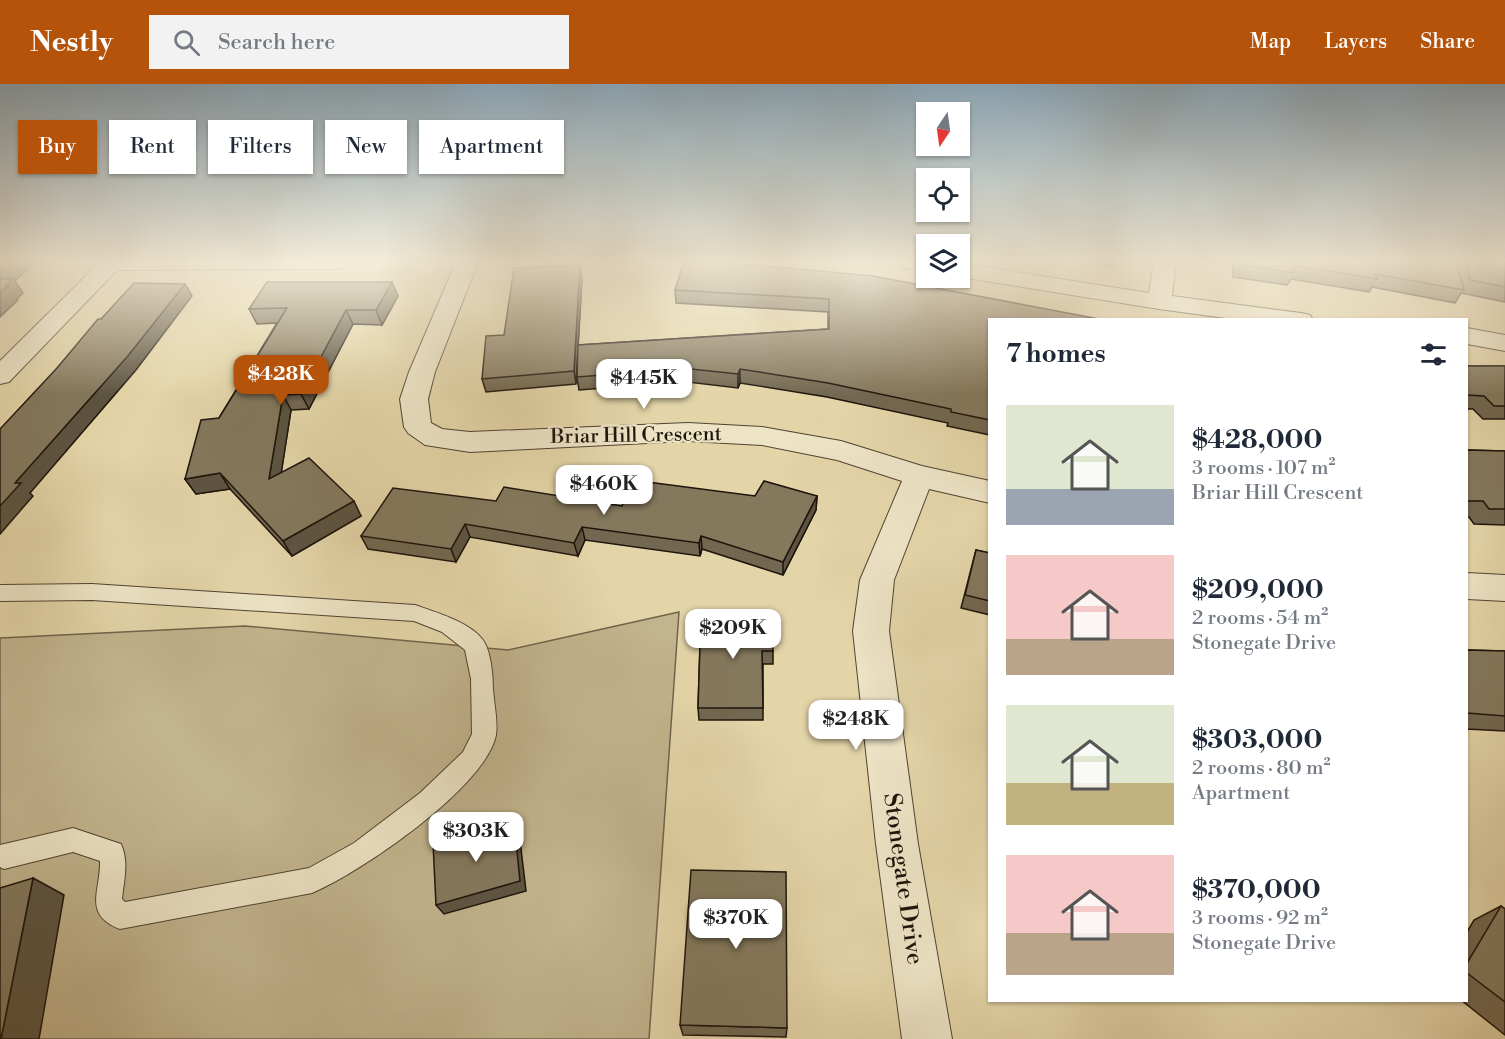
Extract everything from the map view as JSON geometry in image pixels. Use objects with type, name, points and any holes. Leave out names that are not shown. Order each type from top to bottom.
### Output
[{"type":"street","points":[[0,376],[68,307]]},
{"type":"street","name":"Briar Hill Crescent","points":[[449,307],[422,372],[414,399],[418,427],[435,438],[470,442],[688,432],[762,436],[842,451],[919,476],[988,492]]},
{"type":"street","points":[[1195,307],[1285,318]]},
{"type":"street","points":[[1468,336],[1505,343]]},
{"type":"street","name":"Stonegate Drive","points":[[919,476],[877,580],[871,631],[897,844],[927,1039]]},
{"type":"street","points":[[1468,586],[1505,588]]},
{"type":"lane","points":[[0,593],[92,592],[415,613],[449,626],[475,645],[482,679],[484,735],[471,760],[429,801],[363,852],[312,879],[120,916],[108,904],[113,868],[112,853],[73,840],[4,856]]},
{"type":"shaded area","points":[[679,612],[649,1039],[0,1039],[0,638],[245,626],[508,650]]},
{"type":"building","points":[[112,307],[167,307],[127,357],[15,483],[21,483],[0,506],[0,429],[57,368],[98,319],[101,319]]},
{"type":"building","points":[[251,307],[378,307],[376,310],[346,310],[301,394],[283,395],[269,479],[309,458],[354,501],[283,541],[220,473],[185,479],[201,420],[219,418],[287,308],[249,309]]},
{"type":"building","points":[[508,307],[578,307],[574,371],[482,379],[486,336],[504,335]]},
{"type":"building","points":[[829,307],[1033,307],[1094,318],[988,318],[988,420],[951,412],[951,409],[828,383],[740,369],[738,374],[653,365],[653,371],[577,377],[578,345],[829,329]]},
{"type":"building","points":[[1468,366],[1505,366],[1505,406],[1494,406],[1484,396],[1468,395]]},
{"type":"building","points":[[1468,450],[1505,451],[1505,509],[1489,509],[1483,501],[1468,501]]},
{"type":"building","points":[[632,480],[755,496],[764,481],[817,496],[783,562],[701,536],[699,543],[582,527],[574,543],[465,524],[451,549],[361,536],[393,488],[496,501],[504,487],[622,506]]},
{"type":"building","points":[[976,550],[988,553],[988,601],[965,595]]},
{"type":"building","points":[[701,614],[772,614],[773,651],[762,651],[763,708],[698,708]]},
{"type":"building","points":[[1468,650],[1505,651],[1505,716],[1468,713]]},
{"type":"building","points":[[514,821],[520,881],[436,905],[433,843]]},
{"type":"building","points":[[691,870],[786,872],[787,1028],[680,1025]]},
{"type":"building","points":[[33,878],[1,1039],[0,1039],[0,888]]},
{"type":"building","points":[[1501,906],[1505,909],[1505,1002],[1468,974],[1468,961]]}]
